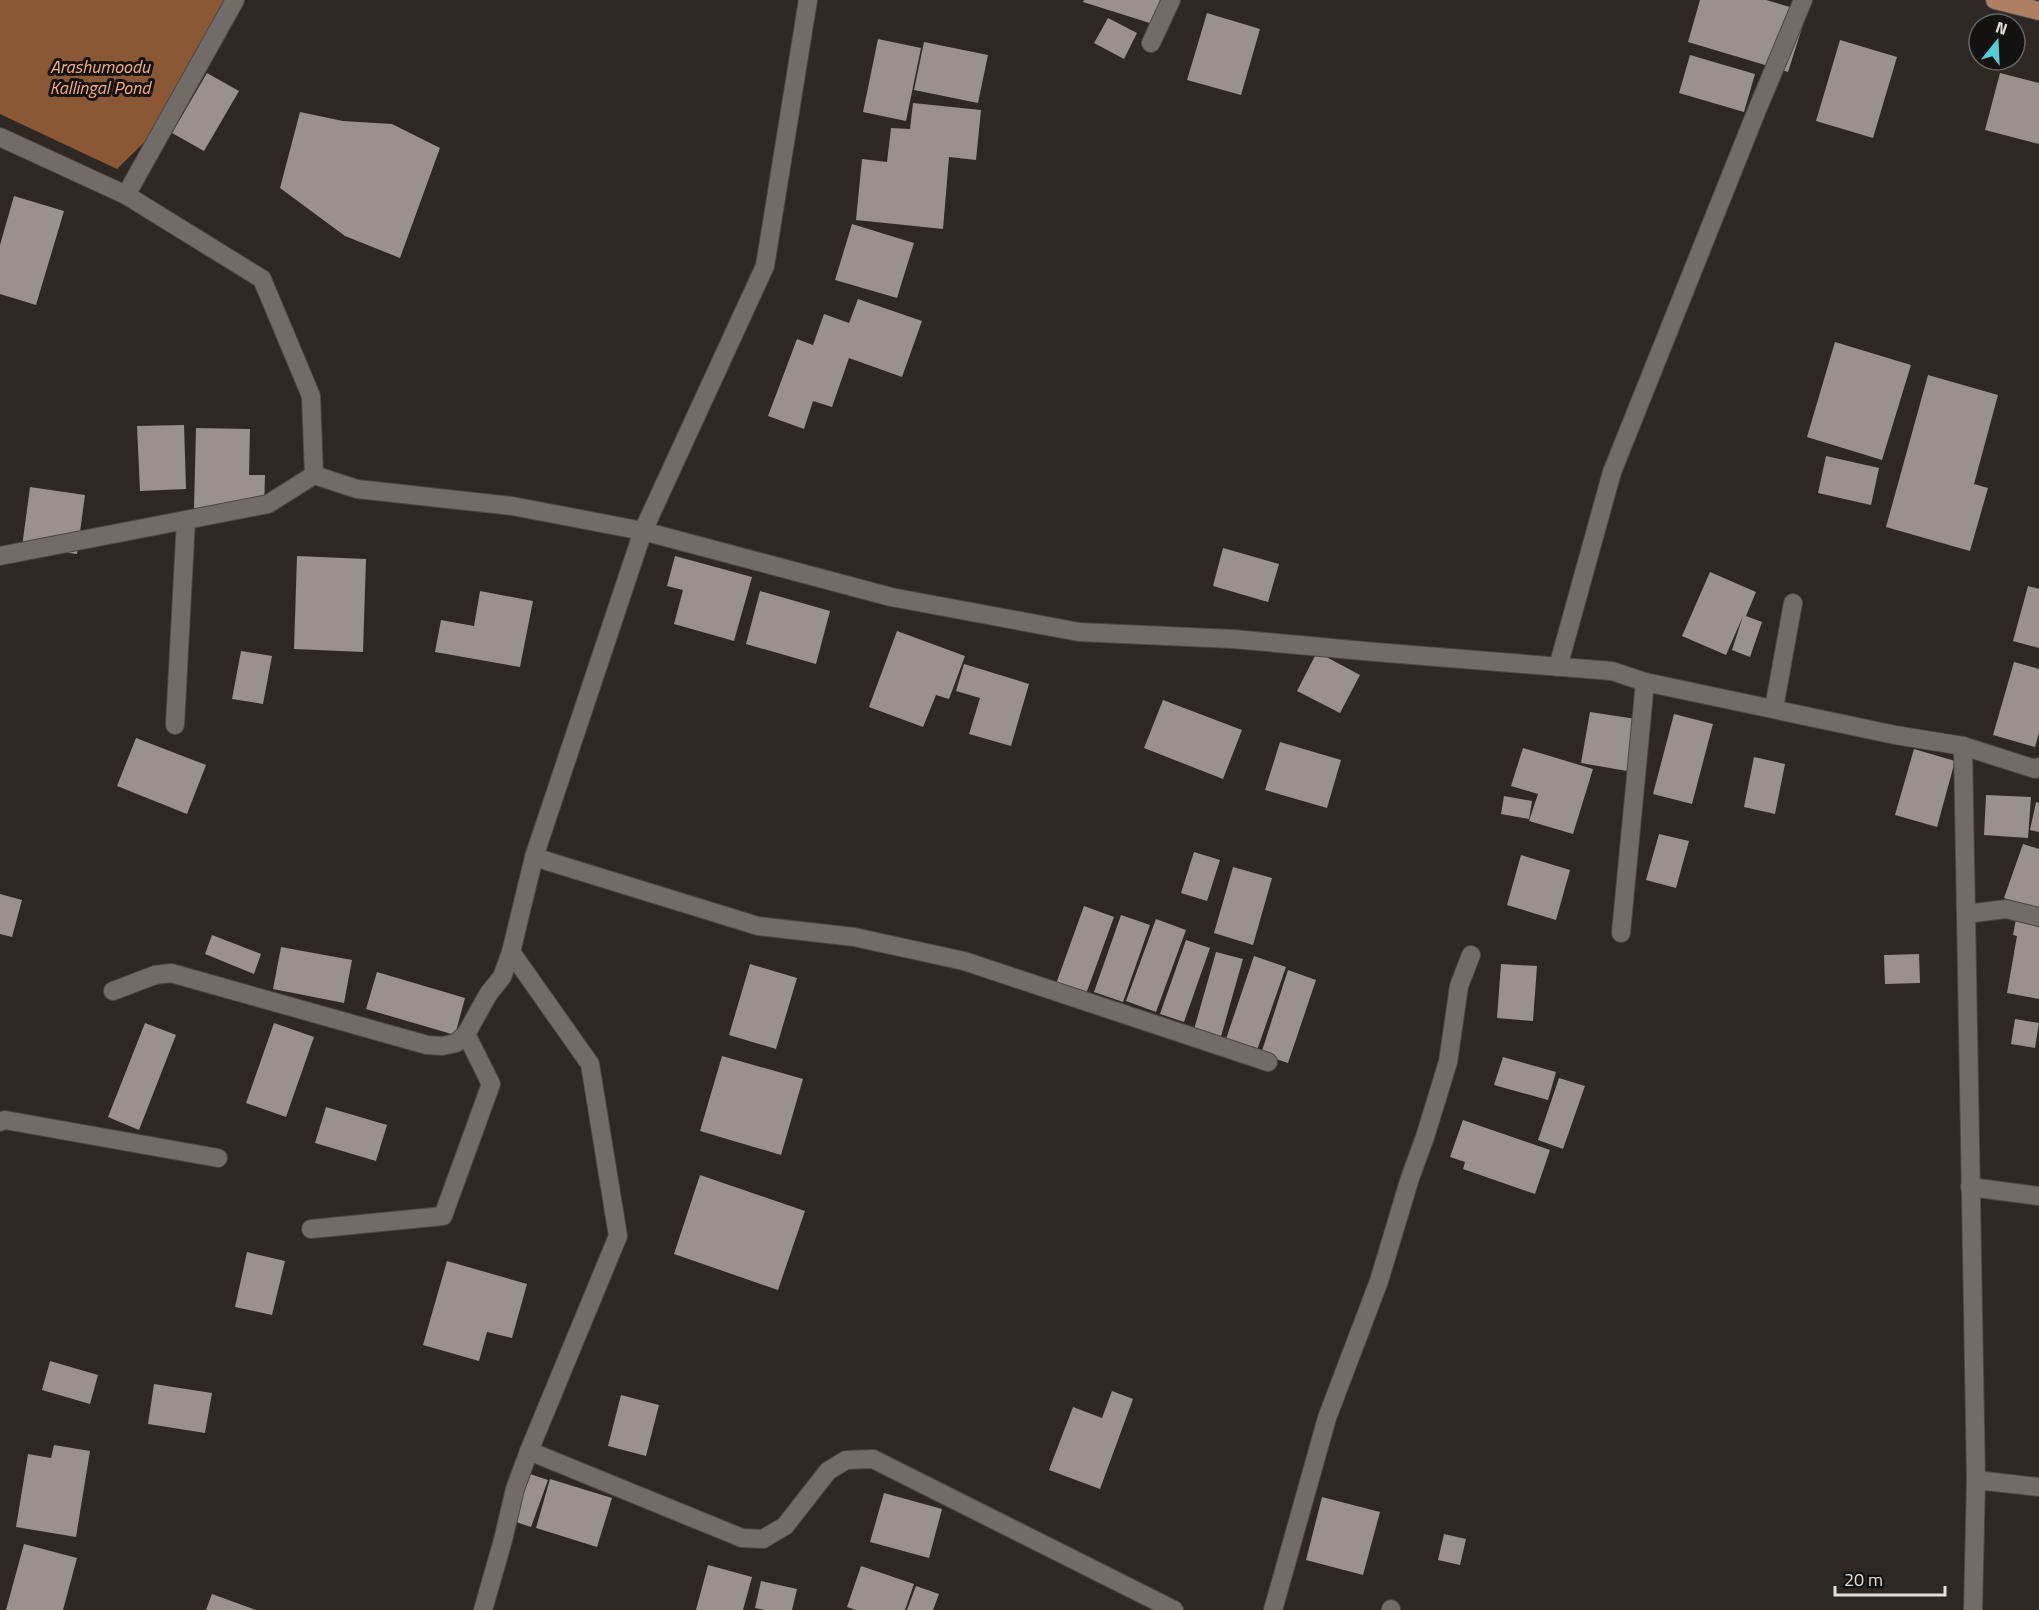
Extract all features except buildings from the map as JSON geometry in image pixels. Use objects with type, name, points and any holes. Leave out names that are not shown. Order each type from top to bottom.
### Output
[{"type":"main road","points":[[1995,0],[2039,11]]},
{"type":"street","points":[[126,195],[236,0]]},
{"type":"street","points":[[113,991],[154,975],[171,974],[428,1045],[442,1046],[456,1043],[466,1034],[489,993],[502,977],[511,952],[534,857],[643,531],[765,266],[808,0]]},
{"type":"street","points":[[1151,43],[1171,0]]},
{"type":"street","points":[[1558,668],[1612,472],[1756,110],[1803,0]]},
{"type":"street","points":[[0,137],[126,195],[262,279],[312,396],[314,475]]},
{"type":"street","points":[[314,475],[357,489],[512,506],[643,531],[891,597],[1078,632],[1233,639],[1612,671],[1645,682],[1895,735],[1963,746],[2036,769],[2039,767]]},
{"type":"street","points":[[0,556],[268,504],[314,475]]},
{"type":"street","points":[[175,725],[186,520]]},
{"type":"street","points":[[1774,708],[1793,603]]},
{"type":"street","points":[[1621,933],[1645,682]]},
{"type":"street","points":[[1963,746],[1976,1480],[1972,1610]]},
{"type":"street","points":[[534,857],[758,926],[854,937],[964,961],[1268,1062]]},
{"type":"street","points":[[1965,914],[2006,909],[2039,917]]},
{"type":"street","points":[[483,1610],[515,1489],[618,1236],[590,1064],[511,952]]},
{"type":"street","points":[[1273,1610],[1327,1418],[1379,1281],[1432,1115],[1448,1062],[1459,986],[1471,955]]},
{"type":"street","points":[[311,1229],[443,1216],[491,1084],[466,1034]]},
{"type":"street","points":[[0,1122],[5,1120],[218,1158]]},
{"type":"street","points":[[1970,1187],[2039,1196]]},
{"type":"street","points":[[529,1451],[742,1538],[763,1539],[784,1526],[828,1471],[846,1460],[873,1459],[1174,1610]]},
{"type":"street","points":[[1976,1480],[2039,1487]]},
{"type":"water","name":"Arashumoodu Kallingal Pond","points":[[0,0],[235,0],[173,114],[117,169],[0,114]]}]
